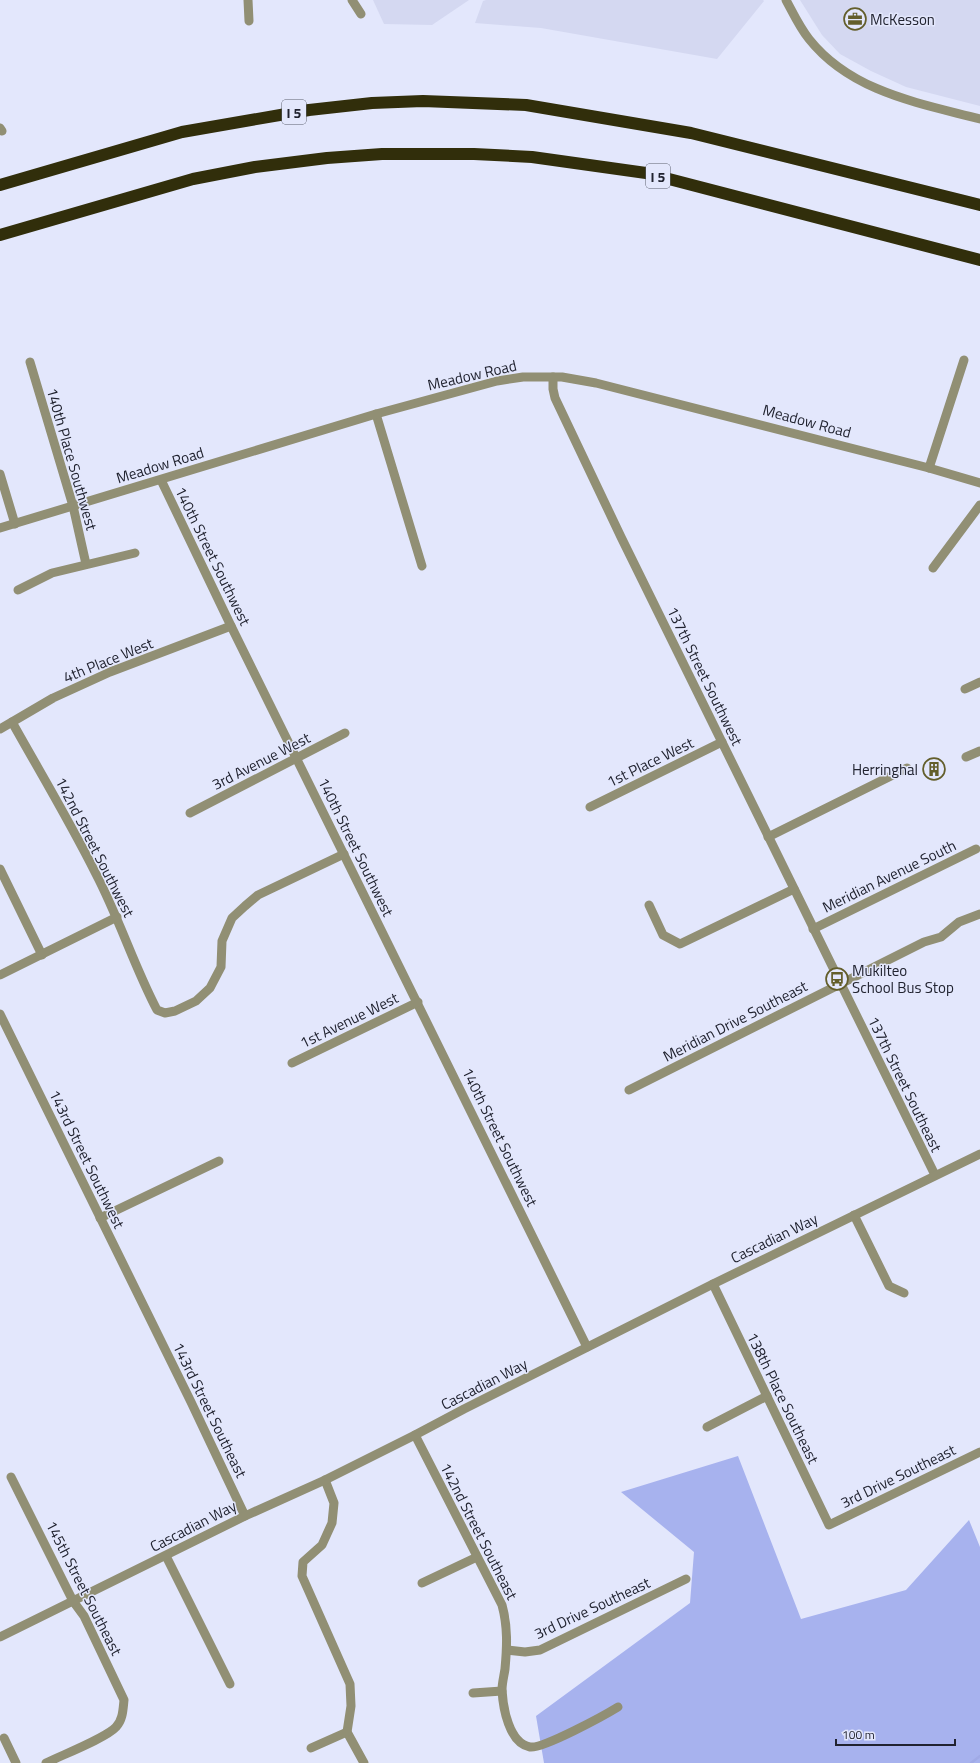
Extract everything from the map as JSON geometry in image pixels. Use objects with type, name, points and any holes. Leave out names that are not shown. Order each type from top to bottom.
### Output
[{"type":"highway","name":"I 5","points":[[0,185],[182,132],[309,110],[372,103],[423,101],[526,105],[692,133],[980,205]]},
{"type":"highway","name":"I 5","points":[[0,235],[193,179],[255,167],[327,158],[382,154],[474,154],[532,158],[646,173],[980,260]]},
{"type":"street","points":[[248,0],[249,21]]},
{"type":"street","points":[[352,0],[361,14]]},
{"type":"street","points":[[786,0],[809,40],[830,60],[849,74],[897,98],[980,118]]},
{"type":"street","points":[[929,468],[964,360]]},
{"type":"street","name":"140th Place Southwest","points":[[30,362],[73,506],[86,564]]},
{"type":"street","name":"Meadow Road","points":[[0,528],[376,414],[497,381],[523,377],[552,377],[582,380],[632,391],[929,468],[980,484]]},
{"type":"street","name":"137th Street Southwest","points":[[552,377],[553,389],[556,398],[625,544],[840,984]]},
{"type":"street","points":[[376,414],[422,566]]},
{"type":"street","points":[[0,474],[15,524]]},
{"type":"street","name":"140th Street Southwest","points":[[161,480],[231,626],[418,1002],[587,1347]]},
{"type":"street","points":[[933,568],[980,505]]},
{"type":"street","points":[[18,590],[52,573],[135,553]]},
{"type":"street","name":"4th Place West","points":[[0,729],[53,698],[110,672],[231,626]]},
{"type":"street","points":[[965,690],[980,682]]},
{"type":"street","name":"142nd Street Southwest","points":[[12,722],[96,874],[117,917],[144,984],[157,1010],[165,1013],[175,1011],[196,1001],[210,988],[221,967],[222,941],[232,918],[258,895],[344,854]]},
{"type":"street","name":"3rd Avenue West","points":[[190,812],[297,759],[345,733]]},
{"type":"street","name":"1st Place West","points":[[590,807],[722,742]]},
{"type":"street","points":[[966,757],[980,751]]},
{"type":"street","points":[[768,837],[907,768]]},
{"type":"street","name":"Meridian Avenue South","points":[[813,929],[976,849]]},
{"type":"street","points":[[0,869],[42,955]]},
{"type":"street","points":[[649,905],[663,935],[680,944],[794,889]]},
{"type":"street","name":"Meridian Drive Southeast","points":[[629,1090],[924,942],[941,937],[959,922],[980,914]]},
{"type":"street","points":[[0,975],[117,917]]},
{"type":"street","name":"137th Street Southeast","points":[[840,984],[934,1175]]},
{"type":"street","name":"1st Avenue West","points":[[292,1063],[418,1002]]},
{"type":"street","name":"143rd Street Southwest","points":[[0,1014],[149,1317]]},
{"type":"street","name":"Cascadian Way","points":[[0,1637],[245,1516],[325,1480],[713,1284],[934,1175],[980,1154]]},
{"type":"street","points":[[100,1218],[219,1161]]},
{"type":"street","points":[[854,1215],[889,1286],[904,1293]]},
{"type":"street","name":"138th Place Southeast","points":[[713,1284],[829,1525]]},
{"type":"street","name":"143rd Street Southeast","points":[[149,1317],[245,1516]]},
{"type":"street","points":[[707,1427],[767,1396]]},
{"type":"street","name":"142nd Street Southeast","points":[[415,1435],[502,1606],[507,1622],[507,1650],[502,1690],[508,1726],[515,1738],[523,1744],[531,1747],[558,1739],[618,1707]]},
{"type":"street","name":"3rd Drive Southeast","points":[[829,1525],[980,1452]]},
{"type":"street","name":"145th Street Southeast","points":[[11,1477],[73,1601],[84,1616],[124,1700],[123,1714],[117,1726],[106,1734],[46,1763]]},
{"type":"street","points":[[325,1480],[334,1503],[332,1523],[322,1545],[303,1562],[302,1576],[350,1684],[351,1706],[347,1732],[364,1763]]},
{"type":"street","points":[[166,1556],[230,1684]]},
{"type":"street","points":[[422,1583],[477,1557]]},
{"type":"street","name":"3rd Drive Southeast","points":[[507,1650],[525,1652],[540,1650],[686,1579]]},
{"type":"street","points":[[474,1693],[502,1690]]},
{"type":"street","points":[[311,1748],[347,1732]]},
{"type":"street","points":[[4,1738],[16,1763]]},
{"type":"shaded area","points":[[373,0],[469,0],[432,25],[384,24]]},
{"type":"shaded area","points":[[800,0],[980,0],[980,106],[906,87],[871,71],[840,54],[822,35]]},
{"type":"shaded area","points":[[483,1],[764,1],[717,59],[541,28],[475,23]]},
{"type":"shaded area","points":[[738,1456],[801,1619],[906,1590],[969,1520],[980,1547],[980,1763],[544,1763],[536,1716],[690,1603],[694,1552],[621,1492]]},
{"type":"waterway","points":[[971,1763],[980,1756]]},
{"type":"place","name":"McKesson","points":[[855,19]]},
{"type":"place","name":"Herringhal","points":[[934,769]]},
{"type":"place","name":"Mukilteo School Bus Stop","points":[[837,979]]}]
